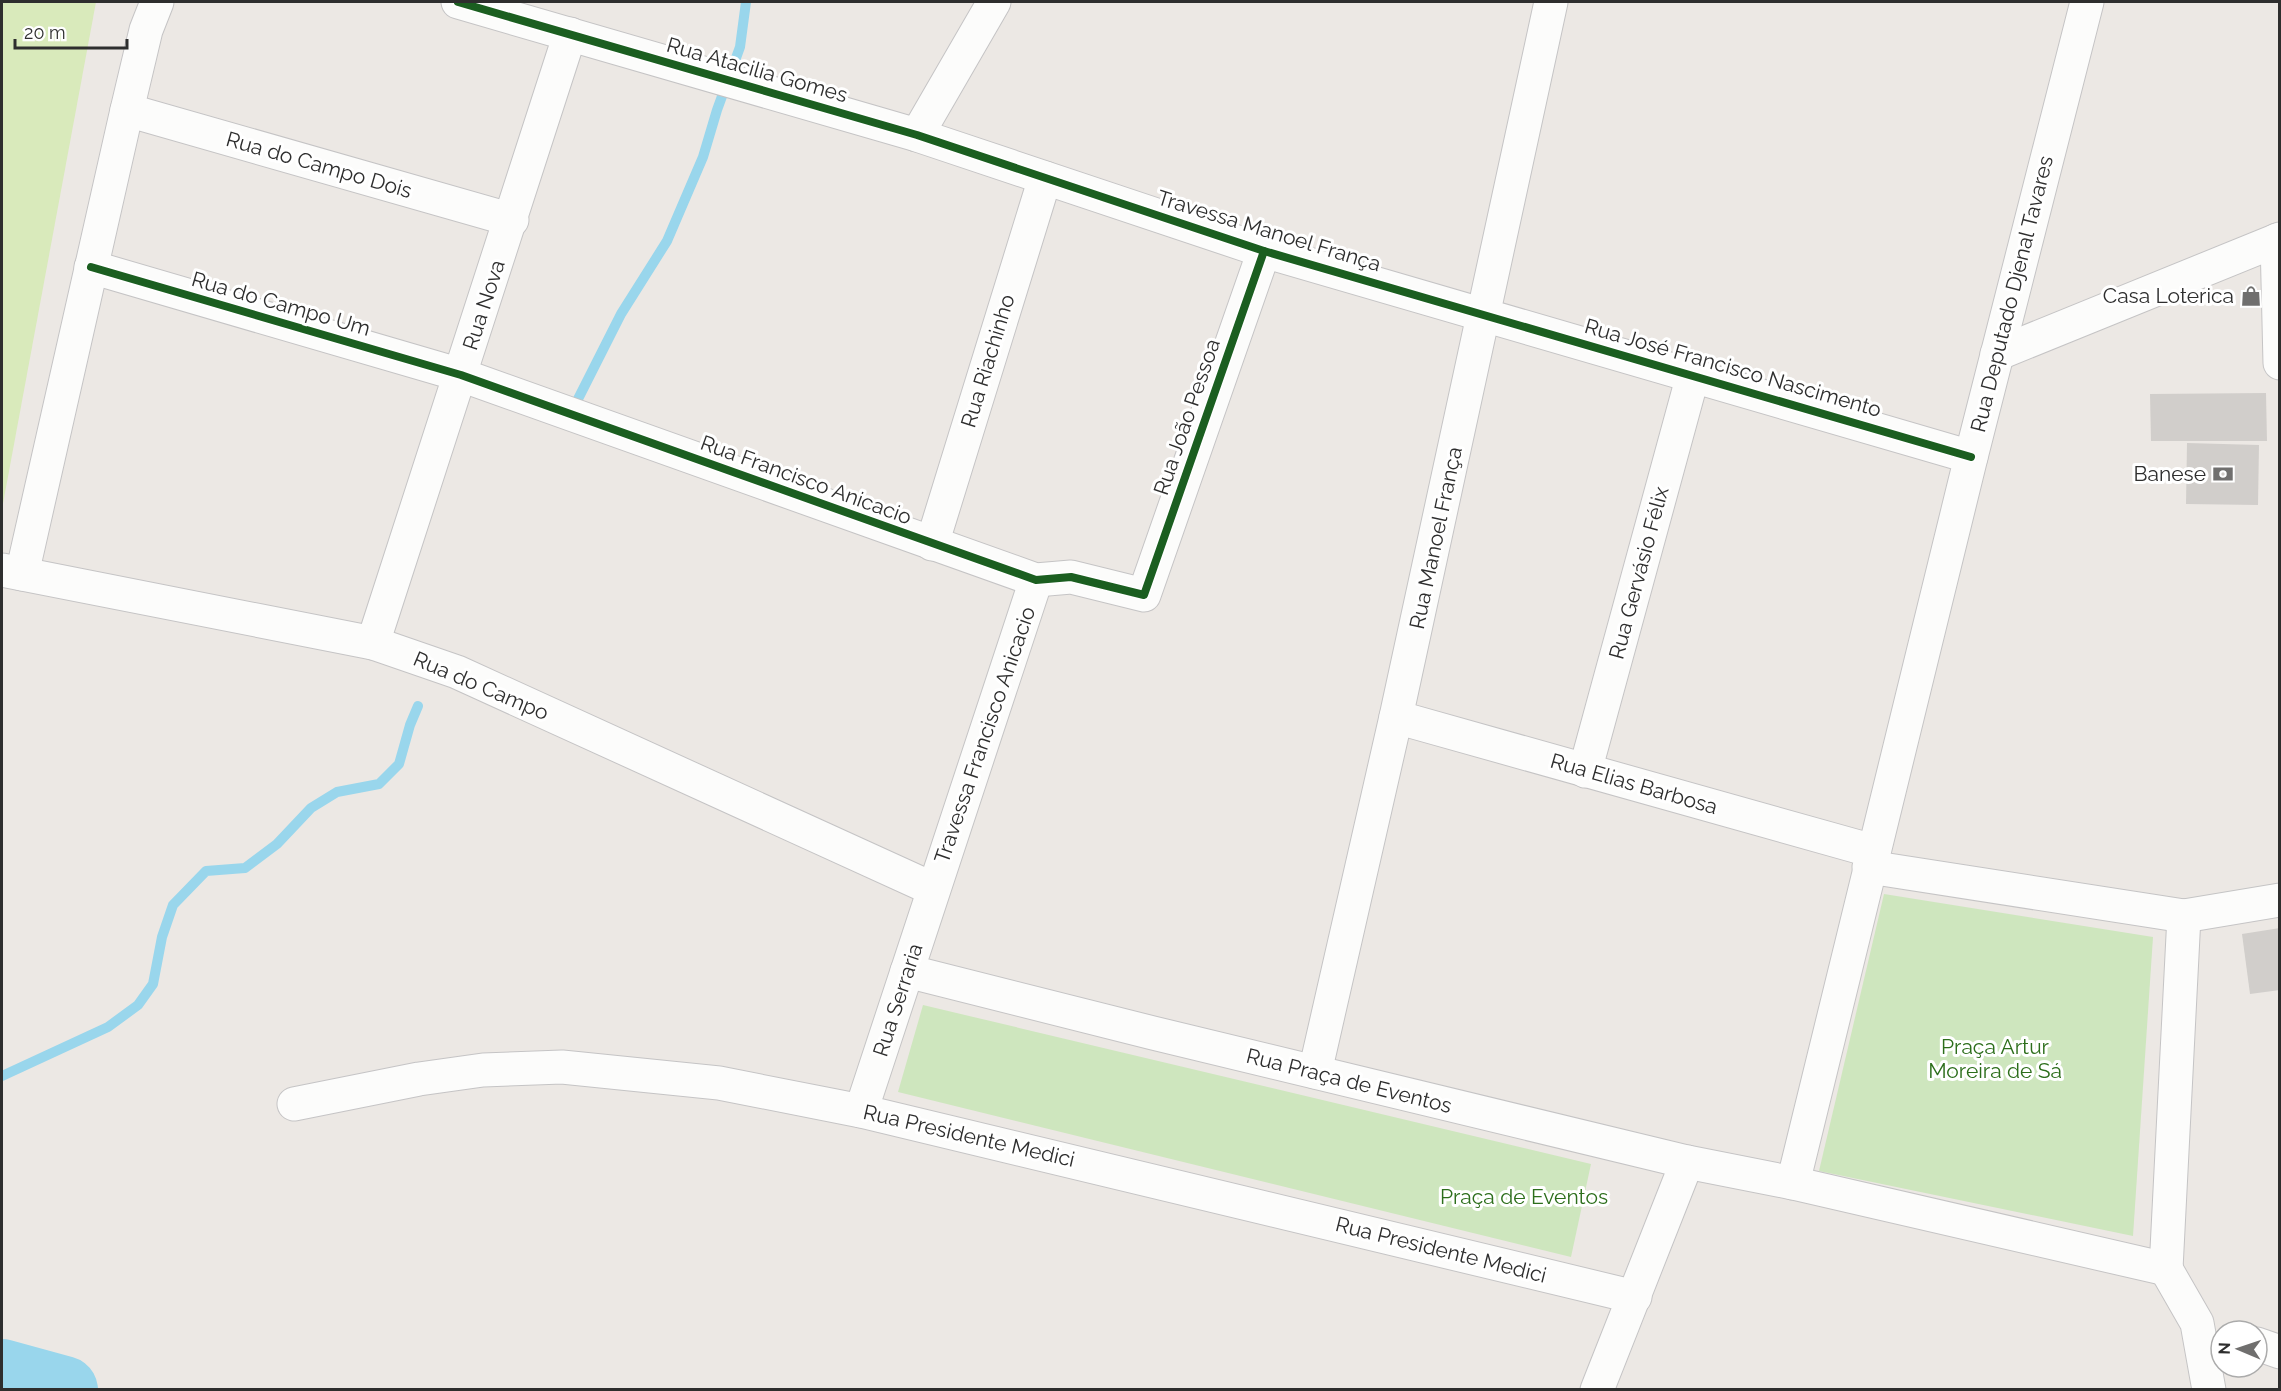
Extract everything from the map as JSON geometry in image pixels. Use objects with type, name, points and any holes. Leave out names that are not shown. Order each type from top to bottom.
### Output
[{"type":"street","points":[[12,572],[91,267],[146,30],[157,2]]},
{"type":"street","name":"Rua Atacilia Gomes","points":[[458,2],[917,135],[1045,178]]},
{"type":"street","points":[[917,135],[994,2]]},
{"type":"street","name":"Rua Manoel França","points":[[1315,1072],[1485,314],[1551,2]]},
{"type":"street","name":"Rua Deputado Djenal Tavares","points":[[1871,859],[2087,2]]},
{"type":"street","name":"Rua Nova","points":[[373,643],[570,34]]},
{"type":"street","name":"Rua do Campo Dois","points":[[127,110],[512,219]]},
{"type":"street","name":"Travessa Manoel França","points":[[1045,178],[1264,251],[1485,314]]},
{"type":"street","name":"Rua Riachinho","points":[[932,544],[1045,178]]},
{"type":"street","points":[[1997,354],[2278,239],[2280,363]]},
{"type":"street","name":"Rua João Pessoa","points":[[1144,595],[1264,251]]},
{"type":"street","name":"Rua do Campo Um","points":[[91,267],[460,375]]},
{"type":"street","name":"Rua José Francisco Nascimento","points":[[1485,314],[1971,457]]},
{"type":"street","name":"Rua Francisco Anicacio","points":[[460,375],[1036,580],[1071,577],[1144,595]]},
{"type":"street","name":"Rua Gervásio Félix","points":[[1585,771],[1693,375]]},
{"type":"street","name":"Rua do Campo","points":[[12,572],[373,643],[457,672],[933,889]]},
{"type":"street","name":"Travessa Francisco Anicacio","points":[[933,889],[1036,580]]},
{"type":"street","name":"Rua Elias Barbosa","points":[[1396,717],[1585,771],[1871,859]]},
{"type":"street","points":[[2166,1269],[1793,1183],[1871,859],[2184,916],[2280,900]]},
{"type":"street","name":"Rua Serraria","points":[[861,1111],[933,889]]},
{"type":"street","points":[[2184,916],[2166,1269],[2209,1327]]},
{"type":"street","name":"Rua Praça de Eventos","points":[[907,971],[1687,1162],[1793,1183]]},
{"type":"street","name":"Rua Presidente Medici","points":[[294,1104],[419,1079],[483,1070],[562,1067],[719,1083],[861,1111],[1635,1297]]},
{"type":"street","points":[[1597,1389],[1687,1162]]},
{"type":"green space","points":[[2,2],[96,2],[2,509]]},
{"type":"green space","name":"Praça Artur Moreira de Sá","points":[[1884,894],[2153,937],[2133,1236],[1819,1171]]},
{"type":"green space","name":"Praça de Eventos","points":[[923,1005],[1591,1164],[1571,1257],[898,1092]]},
{"type":"building","points":[[2266,393],[2267,441],[2151,441],[2150,394]]},
{"type":"building","name":"Banese","points":[[2187,443],[2259,445],[2258,505],[2186,504]]},
{"type":"building","points":[[2280,928],[2280,990],[2250,994],[2242,934]]},
{"type":"waterway","points":[[577,401],[621,314],[667,241],[703,157],[740,47],[746,2]]},
{"type":"waterway","points":[[2,1076],[108,1027],[138,1005],[153,984],[162,937],[173,905],[206,871],[245,868],[277,844],[311,808],[337,792],[379,784],[399,764],[418,706]]},
{"type":"waterway","points":[[2,1373],[64,1390]]},
{"type":"cycle path","points":[[458,2],[917,135],[1264,251],[1971,457]]},
{"type":"cycle path","points":[[91,267],[461,375],[1036,580],[1071,577],[1144,595],[1264,251]]},
{"type":"place","name":"Casa Loterica","points":[[2251,296]]},
{"type":"place","name":"Banese","points":[[2223,474]]}]
